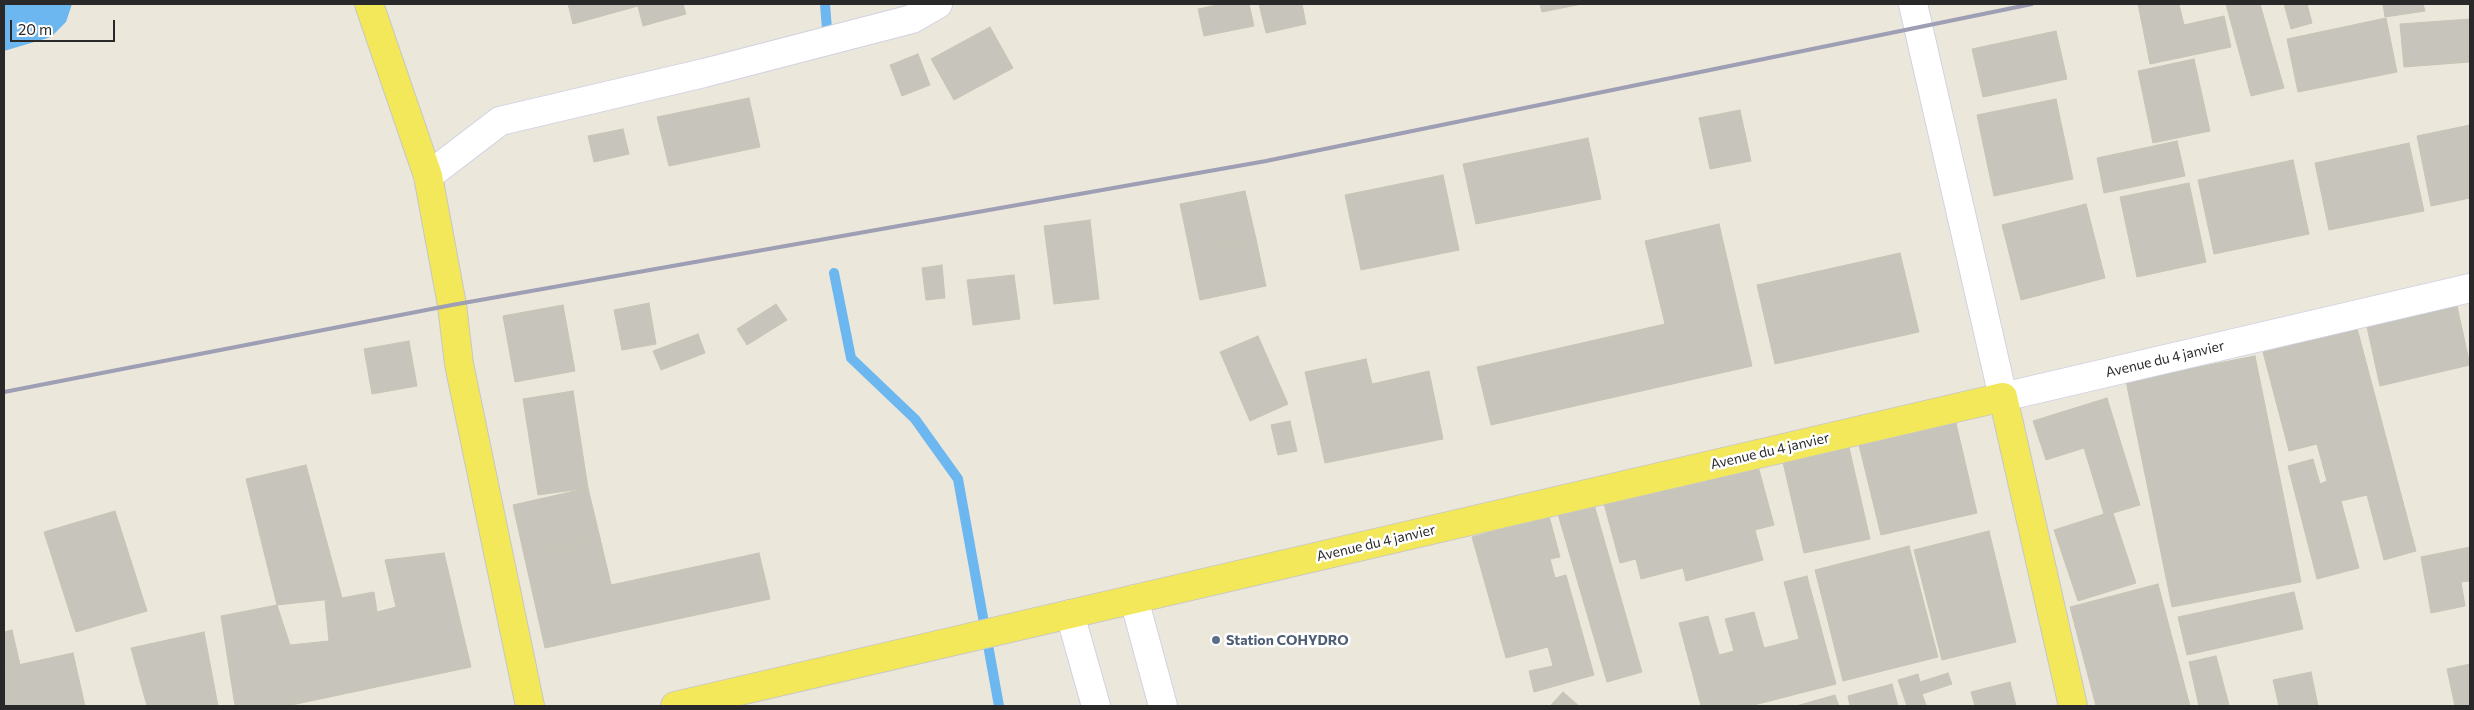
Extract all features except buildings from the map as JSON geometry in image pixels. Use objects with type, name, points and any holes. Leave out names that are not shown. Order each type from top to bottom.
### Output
[{"type":"main road","points":[[369,4],[428,176],[452,306],[459,364],[530,706]]},
{"type":"main road","points":[[2003,397],[2073,706]]},
{"type":"main road","name":"Avenue du 4 janvier","points":[[675,706],[2003,397]]},
{"type":"street","points":[[428,176],[500,121],[704,73],[912,19],[938,4]]},
{"type":"street","points":[[1913,4],[2003,397]]},
{"type":"street","name":"Avenue du 4 janvier","points":[[2003,397],[2470,288]]},
{"type":"street","points":[[1134,599],[1163,706]]},
{"type":"street","points":[[1070,614],[1096,706]]},
{"type":"water","points":[[4,4],[72,4],[66,22],[51,37],[4,51]]},
{"type":"waterway","points":[[825,4],[827,29]]},
{"type":"waterway","points":[[834,273],[851,358],[915,419],[958,479],[999,706]]},
{"type":"railway","points":[[4,392],[452,305],[1266,161],[2032,4]]},
{"type":"place","name":"Station COHYDRO","points":[[1216,640]]}]
